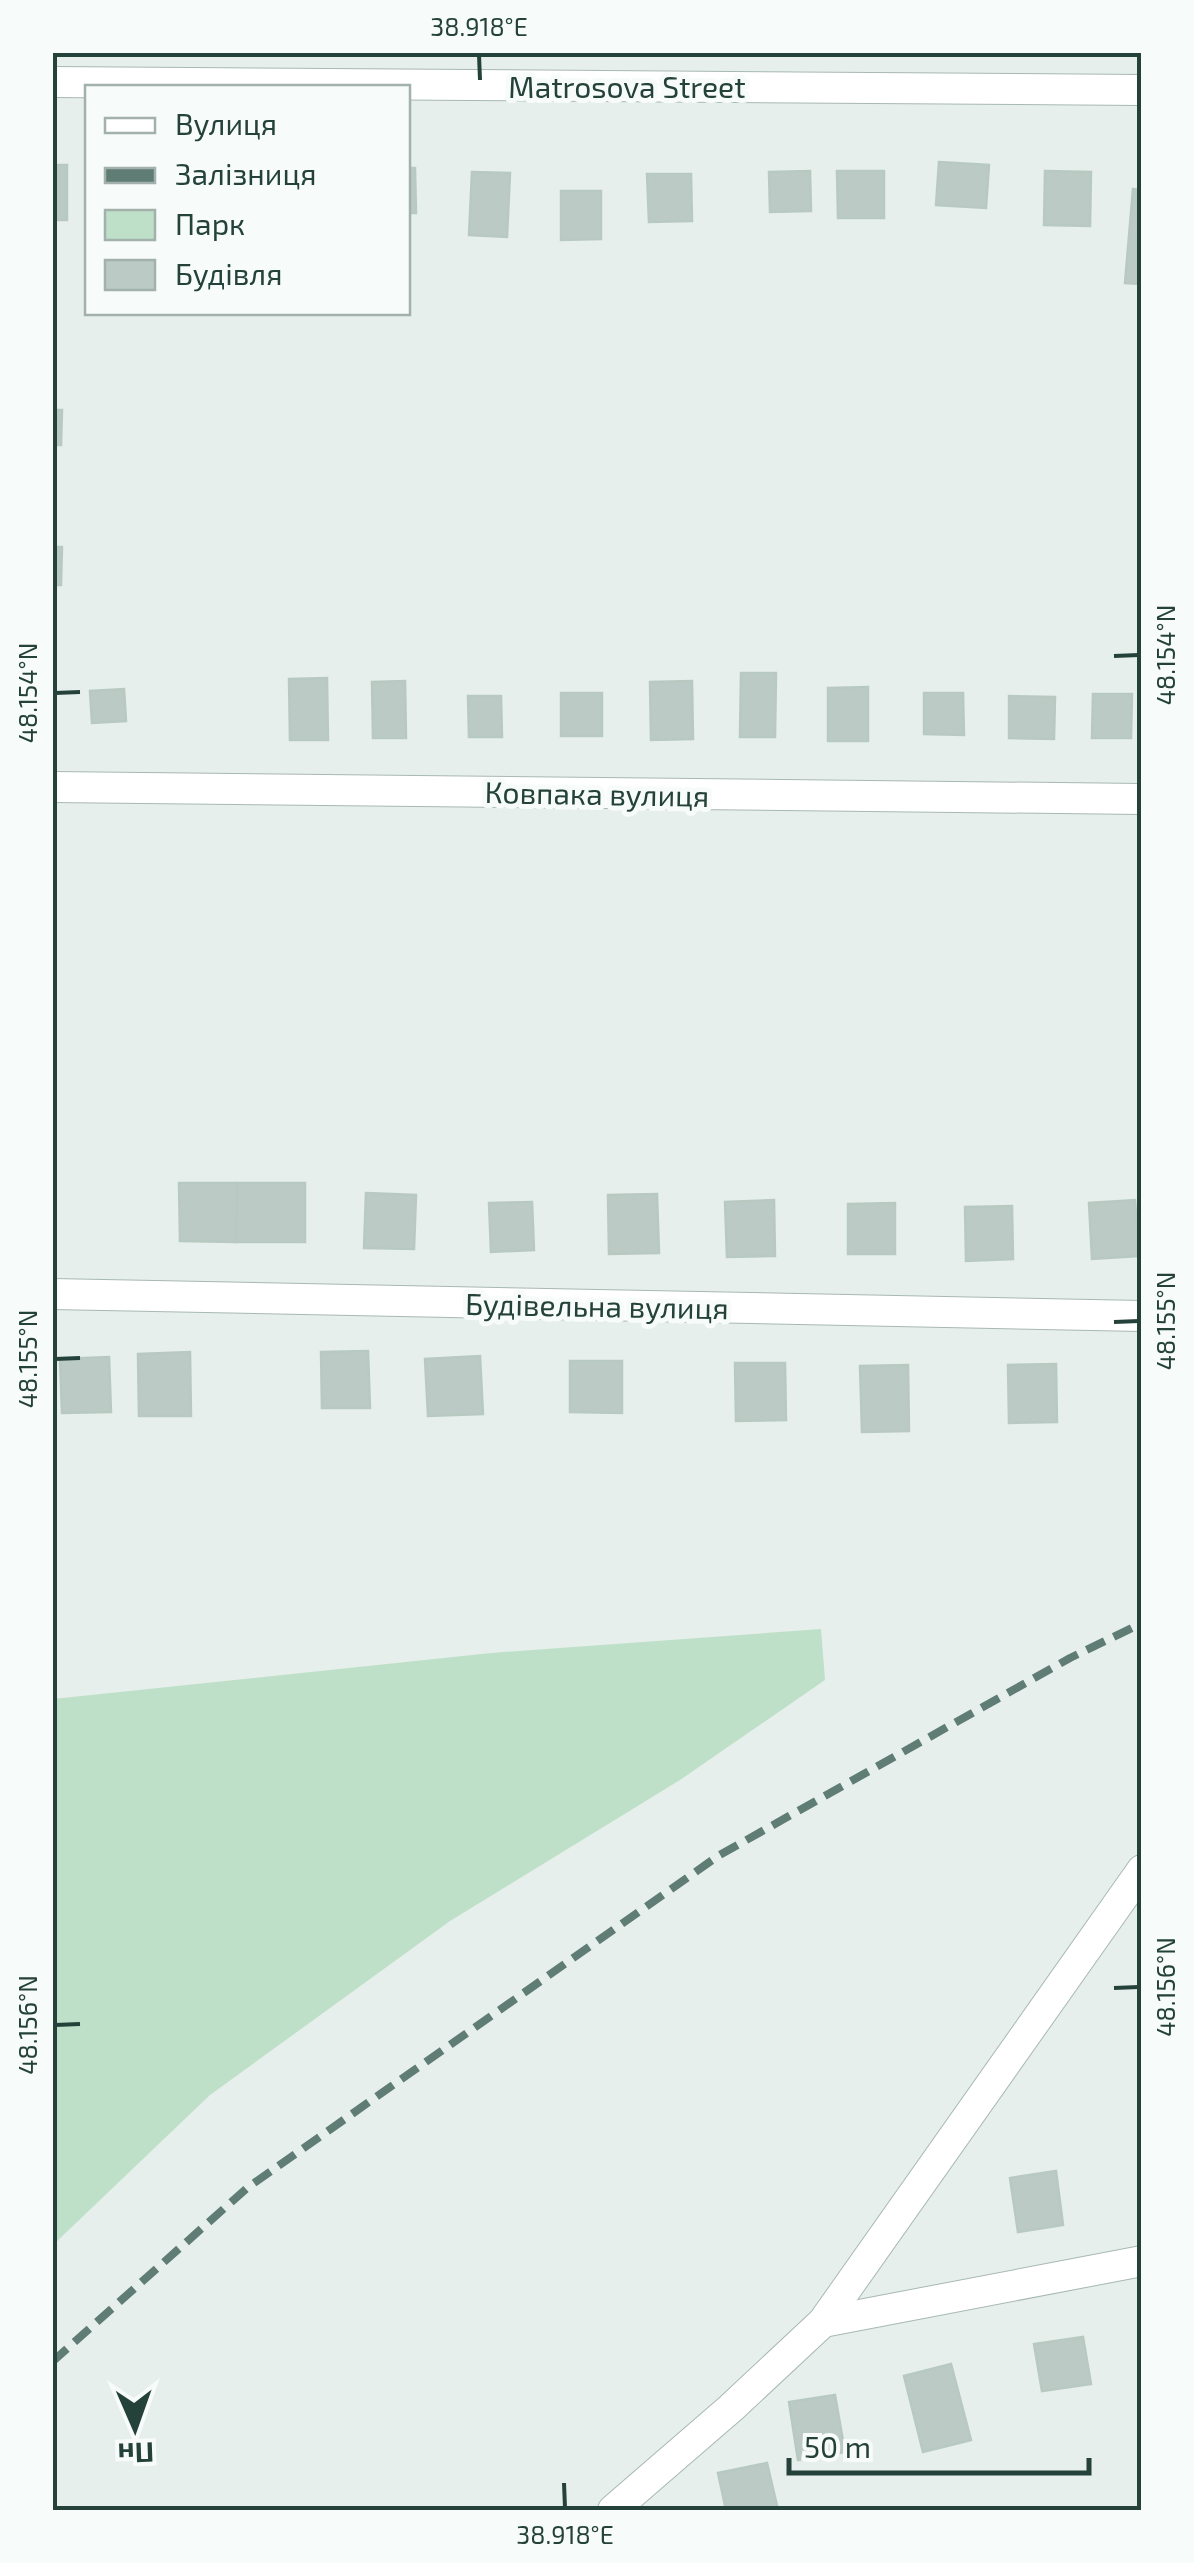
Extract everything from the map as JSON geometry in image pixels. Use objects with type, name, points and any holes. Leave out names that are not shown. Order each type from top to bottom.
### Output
[{"type":"street","name":"Matrosova Street","points":[[52,82],[1142,90]]},
{"type":"street","name":"Ковпака вулиця","points":[[52,788],[1142,799]]},
{"type":"street","name":"Будівельна вулиця","points":[[52,1294],[1142,1316]]},
{"type":"street","points":[[613,2510],[823,2322],[1142,1870]]},
{"type":"street","points":[[823,2322],[1142,2260]]},
{"type":"green space","points":[[821,1629],[825,1680],[680,1780],[450,1921],[210,2095],[53,2245],[53,1699],[491,1653]]},
{"type":"building","points":[[939,162],[989,165],[986,208],[936,205]]},
{"type":"building","points":[[52,165],[67,165],[67,220],[52,220]]},
{"type":"building","points":[[410,168],[415,168],[416,213],[410,213]]},
{"type":"building","points":[[810,171],[811,211],[770,212],[769,172]]},
{"type":"building","points":[[837,171],[884,171],[884,218],[838,218]]},
{"type":"building","points":[[1045,171],[1091,172],[1090,226],[1044,225]]},
{"type":"building","points":[[472,172],[510,173],[507,237],[469,235]]},
{"type":"building","points":[[647,174],[691,174],[692,221],[649,222]]},
{"type":"building","points":[[1133,189],[1142,190],[1142,284],[1125,283]]},
{"type":"building","points":[[561,191],[601,191],[601,239],[561,240]]},
{"type":"building","points":[[52,410],[62,410],[61,445],[52,445]]},
{"type":"building","points":[[52,547],[62,547],[61,585],[52,585]]},
{"type":"building","points":[[741,673],[776,673],[775,737],[740,737]]},
{"type":"building","points":[[327,678],[328,740],[290,740],[289,679]]},
{"type":"building","points":[[405,681],[406,738],[373,738],[372,682]]},
{"type":"building","points":[[692,681],[693,739],[651,740],[650,682]]},
{"type":"building","points":[[868,687],[868,741],[828,741],[828,688]]},
{"type":"building","points":[[124,689],[126,721],[92,723],[90,691]]},
{"type":"building","points":[[561,693],[602,693],[602,736],[561,736]]},
{"type":"building","points":[[924,693],[963,693],[964,735],[924,734]]},
{"type":"building","points":[[1093,694],[1132,694],[1131,738],[1092,738]]},
{"type":"building","points":[[468,696],[501,696],[502,737],[469,737]]},
{"type":"building","points":[[1009,696],[1055,697],[1054,739],[1009,738]]},
{"type":"building","points":[[179,1183],[237,1183],[236,1242],[180,1241]]},
{"type":"building","points":[[237,1183],[305,1183],[305,1242],[236,1242]]},
{"type":"building","points":[[366,1193],[416,1195],[414,1249],[364,1248]]},
{"type":"building","points":[[657,1194],[659,1253],[609,1254],[608,1195]]},
{"type":"building","points":[[774,1200],[775,1256],[727,1257],[725,1202]]},
{"type":"building","points":[[1135,1200],[1139,1256],[1092,1259],[1089,1203]]},
{"type":"building","points":[[532,1202],[534,1250],[491,1252],[489,1203]]},
{"type":"building","points":[[895,1203],[895,1254],[848,1254],[848,1204]]},
{"type":"building","points":[[1012,1206],[1013,1259],[966,1261],[965,1207]]},
{"type":"building","points":[[368,1351],[370,1408],[322,1408],[321,1352]]},
{"type":"building","points":[[190,1352],[191,1416],[139,1416],[138,1354]]},
{"type":"building","points":[[480,1356],[483,1414],[428,1416],[425,1359]]},
{"type":"building","points":[[109,1357],[111,1412],[62,1413],[60,1359]]},
{"type":"building","points":[[570,1361],[622,1361],[622,1413],[570,1412]]},
{"type":"building","points":[[735,1363],[785,1363],[786,1420],[736,1421]]},
{"type":"building","points":[[1056,1364],[1057,1422],[1009,1423],[1008,1365]]},
{"type":"building","points":[[908,1365],[909,1431],[862,1432],[860,1366]]},
{"type":"building","points":[[1056,2171],[1063,2225],[1018,2232],[1010,2178]]},
{"type":"building","points":[[1083,2337],[1091,2384],[1042,2391],[1034,2344]]},
{"type":"building","points":[[951,2364],[971,2440],[923,2452],[904,2376]]},
{"type":"building","points":[[835,2395],[845,2452],[798,2460],[789,2402]]},
{"type":"building","points":[[767,2463],[778,2510],[726,2510],[718,2473]]},
{"type":"railway","points":[[52,2362],[247,2188],[718,1856],[1070,1658],[1142,1623]]}]
